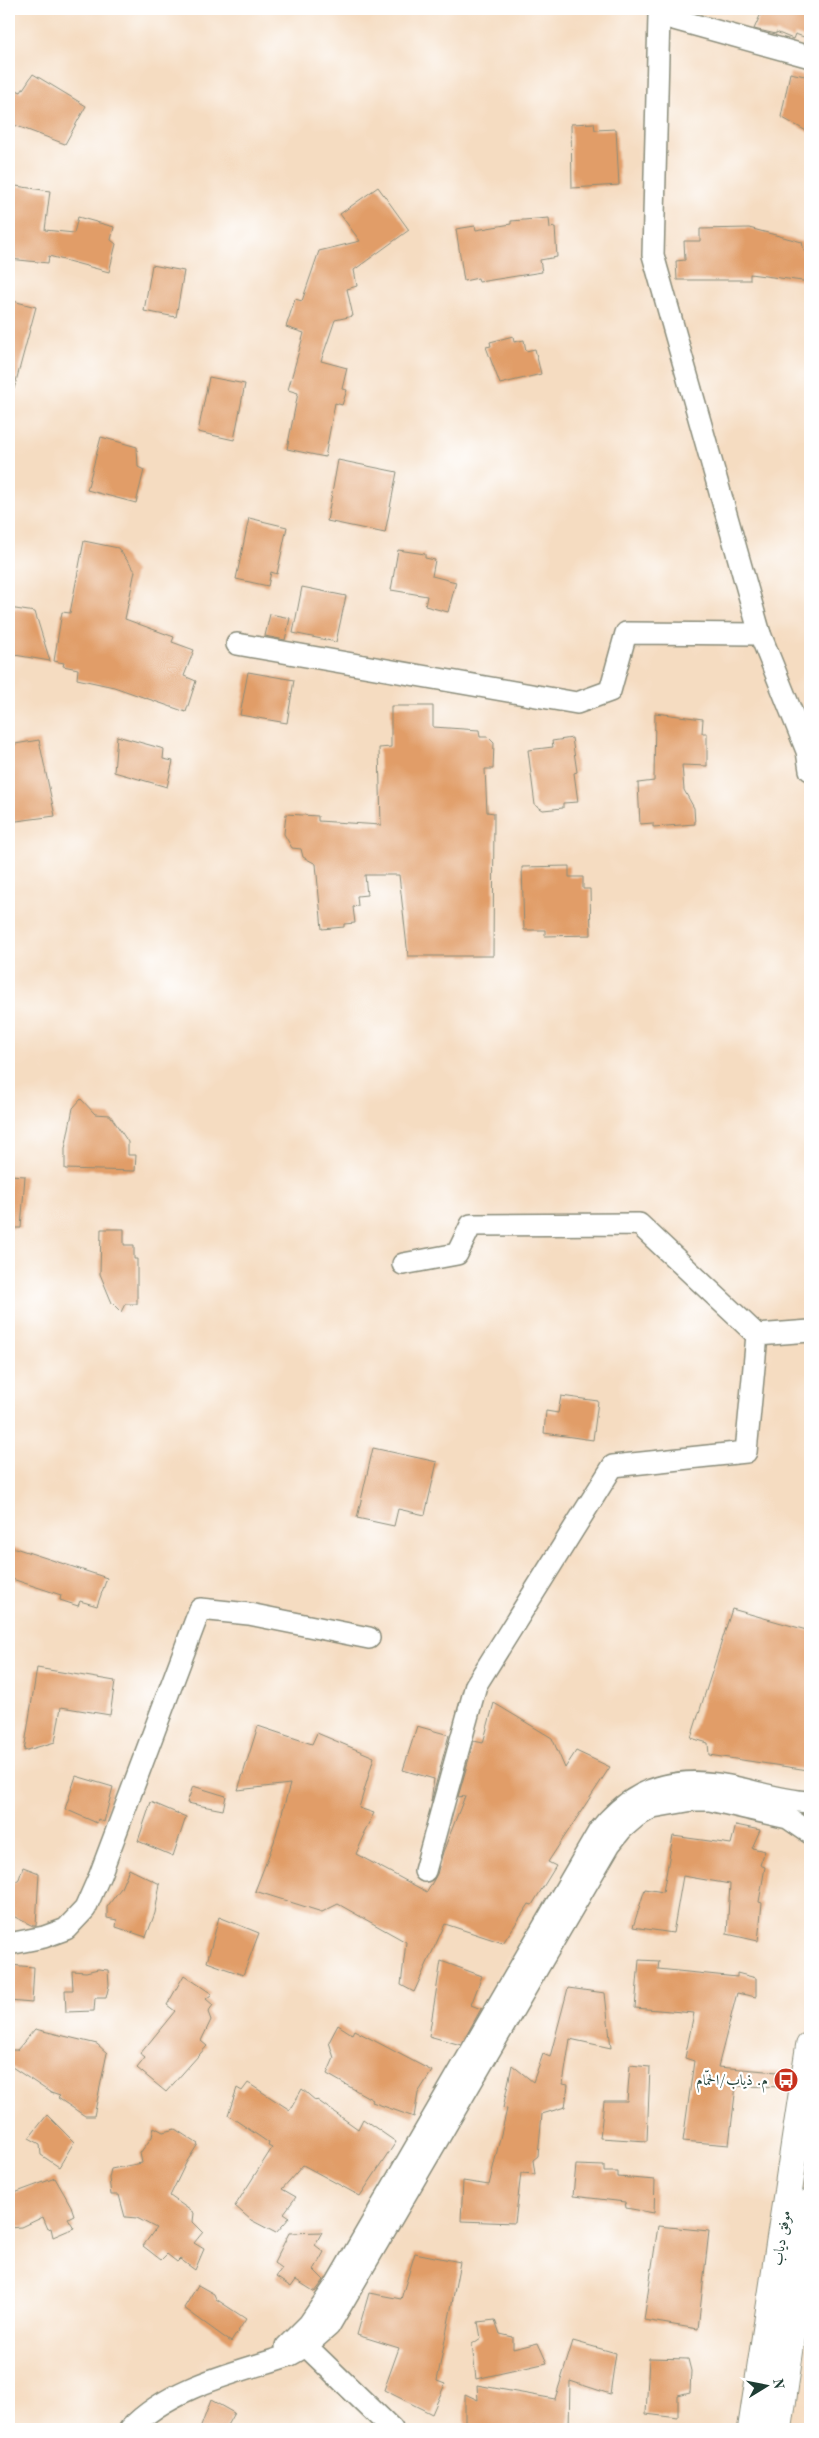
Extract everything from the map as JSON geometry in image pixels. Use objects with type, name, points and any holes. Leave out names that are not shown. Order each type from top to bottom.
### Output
[{"type":"main road","name":"موفق دياب","points":[[752,2429],[810,2046]]},
{"type":"main road","name":"موفق دياب","points":[[778,2429],[806,2259],[810,2202]]},
{"type":"street","points":[[810,57],[659,15],[653,255],[760,634],[807,751],[810,770]]},
{"type":"street","points":[[237,644],[577,703],[610,691],[626,633],[760,634]]},
{"type":"street","points":[[403,1264],[457,1254],[471,1224],[639,1224],[757,1335],[810,1331]]},
{"type":"street","points":[[426,1871],[476,1686],[613,1466],[746,1452],[757,1335]]},
{"type":"street","points":[[9,1944],[66,1929],[85,1909],[100,1875],[200,1609],[249,1614],[369,1638]]},
{"type":"street","points":[[130,2429],[140,2419],[161,2404],[188,2390],[290,2355],[302,2341],[594,1840],[613,1814],[628,1801],[649,1790],[693,1782],[716,1784],[791,1801],[810,1802]]},
{"type":"street","points":[[302,2341],[329,2326],[340,2310],[606,1852],[622,1829],[636,1817],[653,1807],[672,1802],[710,1800],[788,1818],[810,1833]]},
{"type":"street","points":[[302,2341],[392,2429]]},
{"type":"building","points":[[763,9],[796,9],[810,15],[810,39],[795,34],[793,39],[776,32],[776,34],[754,29]]},
{"type":"building","points":[[790,73],[810,77],[810,133],[781,117]]},
{"type":"building","points":[[33,74],[86,106],[65,144],[9,123],[9,87],[21,92]]},
{"type":"building","points":[[594,123],[595,130],[616,129],[619,185],[572,188],[571,124]]},
{"type":"building","points":[[9,185],[50,191],[45,230],[74,233],[78,217],[114,227],[111,240],[116,244],[109,272],[49,256],[48,263],[9,259]]},
{"type":"building","points":[[378,187],[409,230],[354,270],[357,286],[347,289],[353,316],[335,320],[321,361],[347,368],[342,389],[347,390],[342,405],[335,403],[325,457],[287,449],[298,393],[288,390],[304,333],[286,327],[295,299],[302,301],[319,251],[360,241],[340,214]]},
{"type":"building","points":[[549,218],[550,228],[555,227],[557,257],[540,260],[542,272],[479,282],[478,278],[464,281],[456,229],[475,226],[476,230],[511,224],[511,221]]},
{"type":"building","points":[[749,228],[802,242],[804,251],[810,252],[810,282],[750,274],[750,280],[677,280],[676,261],[685,260],[684,241],[700,241],[700,229]]},
{"type":"building","points":[[152,265],[184,271],[176,317],[144,311]]},
{"type":"building","points":[[9,300],[36,307],[14,389],[9,388]]},
{"type":"building","points":[[513,336],[514,342],[524,340],[526,351],[535,349],[541,374],[500,384],[486,347],[491,346],[490,342]]},
{"type":"building","points":[[209,377],[245,384],[234,440],[198,432]]},
{"type":"building","points":[[101,437],[137,447],[138,467],[144,470],[136,503],[87,490]]},
{"type":"building","points":[[338,460],[397,472],[385,533],[327,521]]},
{"type":"building","points":[[249,518],[287,527],[277,574],[271,572],[268,586],[236,579]]},
{"type":"building","points":[[84,541],[118,548],[135,571],[125,619],[174,637],[172,642],[194,650],[184,676],[196,681],[186,712],[114,687],[77,679],[78,669],[63,666],[64,663],[54,661],[62,612],[70,613]]},
{"type":"building","points":[[398,550],[425,554],[425,558],[435,560],[432,576],[456,582],[448,612],[425,606],[427,596],[391,590]]},
{"type":"building","points":[[302,587],[346,596],[336,642],[293,633]]},
{"type":"building","points":[[9,608],[35,612],[50,661],[9,654]]},
{"type":"building","points":[[270,614],[290,618],[285,640],[265,636]]},
{"type":"building","points":[[248,672],[294,680],[287,723],[240,715]]},
{"type":"building","points":[[391,706],[433,706],[433,727],[479,730],[480,737],[488,737],[494,743],[493,769],[485,769],[487,812],[494,813],[493,956],[408,956],[399,875],[365,875],[367,895],[357,896],[358,906],[353,907],[355,923],[344,924],[344,927],[322,929],[316,864],[303,857],[301,849],[292,848],[284,834],[286,814],[318,816],[318,821],[381,825],[379,748],[391,747]]},
{"type":"building","points":[[655,713],[703,719],[702,733],[707,733],[707,766],[682,765],[684,790],[694,808],[695,824],[653,827],[653,823],[640,824],[638,783],[654,781]]},
{"type":"building","points":[[117,736],[164,749],[163,759],[173,761],[167,787],[114,772]]},
{"type":"building","points":[[572,738],[577,772],[574,773],[578,802],[563,803],[563,808],[543,810],[535,805],[528,750],[553,747],[552,741]]},
{"type":"building","points":[[39,740],[55,816],[9,822],[9,745]]},
{"type":"building","points":[[569,866],[569,877],[583,877],[583,889],[590,889],[591,935],[545,936],[545,930],[524,930],[522,867]]},
{"type":"building","points":[[81,1099],[95,1114],[110,1115],[128,1142],[128,1155],[136,1155],[135,1171],[65,1169],[65,1149],[73,1108]]},
{"type":"building","points":[[9,1175],[25,1176],[21,1228],[9,1228]]},
{"type":"building","points":[[101,1229],[124,1229],[124,1245],[134,1245],[134,1259],[137,1259],[137,1304],[125,1304],[121,1312],[112,1303],[100,1274]]},
{"type":"building","points":[[561,1396],[598,1401],[593,1440],[544,1433],[546,1411],[558,1413]]},
{"type":"building","points":[[373,1448],[437,1462],[425,1515],[398,1509],[394,1526],[357,1518]]},
{"type":"building","points":[[9,1546],[107,1578],[97,1606],[80,1601],[78,1606],[60,1600],[61,1595],[9,1578]]},
{"type":"building","points":[[732,1609],[810,1631],[810,1762],[808,1770],[709,1755],[708,1743],[691,1738]]},
{"type":"building","points":[[37,1668],[115,1681],[110,1715],[61,1707],[55,1742],[24,1751]]},
{"type":"building","points":[[494,1703],[552,1738],[565,1768],[576,1751],[610,1767],[548,1862],[556,1866],[532,1905],[529,1904],[503,1943],[445,1924],[414,1992],[401,1985],[406,1942],[338,1904],[322,1912],[255,1891],[274,1842],[290,1784],[238,1790],[258,1726],[312,1744],[317,1733],[374,1757],[359,1808],[374,1813],[363,1834],[365,1834],[356,1854],[427,1892],[437,1874],[443,1852],[465,1796],[458,1797],[474,1741],[483,1743]]},
{"type":"building","points":[[417,1726],[449,1735],[431,1802],[434,1779],[403,1770]]},
{"type":"building","points":[[76,1776],[113,1787],[104,1822],[98,1819],[97,1823],[65,1809]]},
{"type":"building","points":[[193,1786],[226,1796],[223,1810],[187,1803]]},
{"type":"building","points":[[151,1802],[186,1817],[173,1856],[138,1841]]},
{"type":"building","points":[[736,1825],[760,1830],[752,1848],[765,1851],[760,1865],[765,1867],[759,1902],[762,1903],[758,1941],[727,1934],[730,1884],[683,1876],[673,1933],[633,1927],[645,1889],[663,1892],[673,1836],[731,1844]]},
{"type":"building","points":[[23,1867],[39,1873],[36,1926],[9,1914],[9,1887],[19,1879]]},
{"type":"building","points":[[129,1869],[160,1884],[155,1913],[146,1937],[116,1927],[117,1920],[107,1918],[107,1907],[121,1888]]},
{"type":"building","points":[[219,1917],[259,1933],[243,1975],[207,1962]]},
{"type":"building","points":[[639,1960],[659,1961],[658,1969],[737,1977],[737,1973],[756,1978],[756,1997],[737,1993],[718,2067],[790,2073],[788,2087],[736,2086],[729,2145],[683,2141],[694,2061],[685,2058],[694,2013],[635,2008]]},
{"type":"building","points":[[441,1961],[482,1976],[471,2005],[481,2009],[461,2045],[429,2036]]},
{"type":"building","points":[[9,1965],[34,1967],[32,2003],[9,2001]]},
{"type":"building","points":[[98,1969],[108,1970],[109,1985],[106,1998],[95,1998],[94,2011],[66,2012],[65,1990],[73,1990],[72,1971],[86,1972]]},
{"type":"building","points":[[184,1975],[212,1994],[206,1999],[213,2005],[208,2012],[211,2020],[201,2041],[207,2046],[166,2092],[137,2068],[145,2058],[140,2054],[175,2011],[167,2005]]},
{"type":"building","points":[[568,1988],[605,1993],[611,2048],[570,2039],[563,2084],[568,2085],[565,2107],[542,2114],[538,2156],[533,2160],[535,2174],[521,2173],[515,2223],[461,2221],[463,2181],[489,2185],[507,2109],[503,2108],[512,2065],[533,2082],[543,2054],[550,2057]]},
{"type":"building","points":[[338,2025],[352,2034],[354,2030],[432,2071],[418,2093],[414,2117],[372,2102],[373,2100],[327,2074],[334,2058],[329,2042]]},
{"type":"building","points":[[35,2029],[97,2044],[107,2053],[94,2116],[85,2116],[58,2098],[60,2096],[51,2093],[9,2065],[9,2050],[17,2050]]},
{"type":"building","points":[[630,2065],[650,2067],[647,2141],[600,2138],[604,2101],[627,2101]]},
{"type":"building","points":[[248,2083],[290,2110],[302,2089],[316,2101],[358,2129],[363,2119],[396,2142],[360,2196],[303,2165],[282,2189],[296,2197],[284,2213],[290,2217],[276,2233],[251,2220],[235,2206],[272,2148],[268,2146],[269,2143],[228,2115],[237,2088],[242,2091]]},
{"type":"building","points":[[47,2115],[74,2142],[59,2167],[41,2155],[40,2144],[29,2138]]},
{"type":"building","points":[[154,2127],[163,2132],[175,2129],[198,2144],[186,2163],[170,2196],[194,2213],[193,2222],[203,2232],[194,2243],[204,2249],[195,2270],[180,2259],[177,2262],[167,2254],[161,2260],[143,2246],[156,2228],[137,2218],[125,2217],[119,2195],[111,2195],[109,2178],[111,2169],[142,2163],[140,2153],[152,2137]]},
{"type":"building","points":[[576,2165],[604,2166],[604,2172],[618,2172],[618,2177],[655,2180],[654,2213],[626,2208],[625,2202],[573,2196]]},
{"type":"building","points":[[55,2178],[71,2206],[74,2215],[68,2218],[74,2228],[53,2237],[51,2228],[48,2229],[43,2217],[22,2227],[9,2228],[9,2195]]},
{"type":"building","points":[[658,2226],[709,2231],[698,2329],[644,2320]]},
{"type":"building","points":[[322,2232],[315,2245],[324,2252],[314,2270],[324,2280],[315,2292],[296,2280],[291,2287],[276,2277],[282,2269],[274,2263],[289,2233]]},
{"type":"building","points":[[415,2253],[460,2262],[437,2381],[445,2384],[432,2414],[384,2390],[399,2348],[357,2335],[369,2293],[401,2299]]},
{"type":"building","points":[[198,2285],[214,2294],[216,2299],[246,2319],[231,2342],[184,2308]]},
{"type":"building","points":[[495,2320],[500,2334],[513,2337],[513,2349],[538,2343],[547,2363],[476,2379],[472,2344],[481,2338],[478,2322]]},
{"type":"building","points":[[573,2341],[616,2353],[610,2394],[570,2381],[569,2429],[533,2426],[533,2429],[465,2429],[465,2394],[478,2400],[477,2385],[555,2399]]},
{"type":"building","points":[[649,2358],[688,2359],[691,2371],[690,2392],[678,2395],[678,2418],[646,2414]]},
{"type":"building","points":[[211,2400],[234,2413],[225,2429],[200,2429]]},
{"type":"place","name":"م. ذياب/الحمّام","points":[[786,2080]]}]
